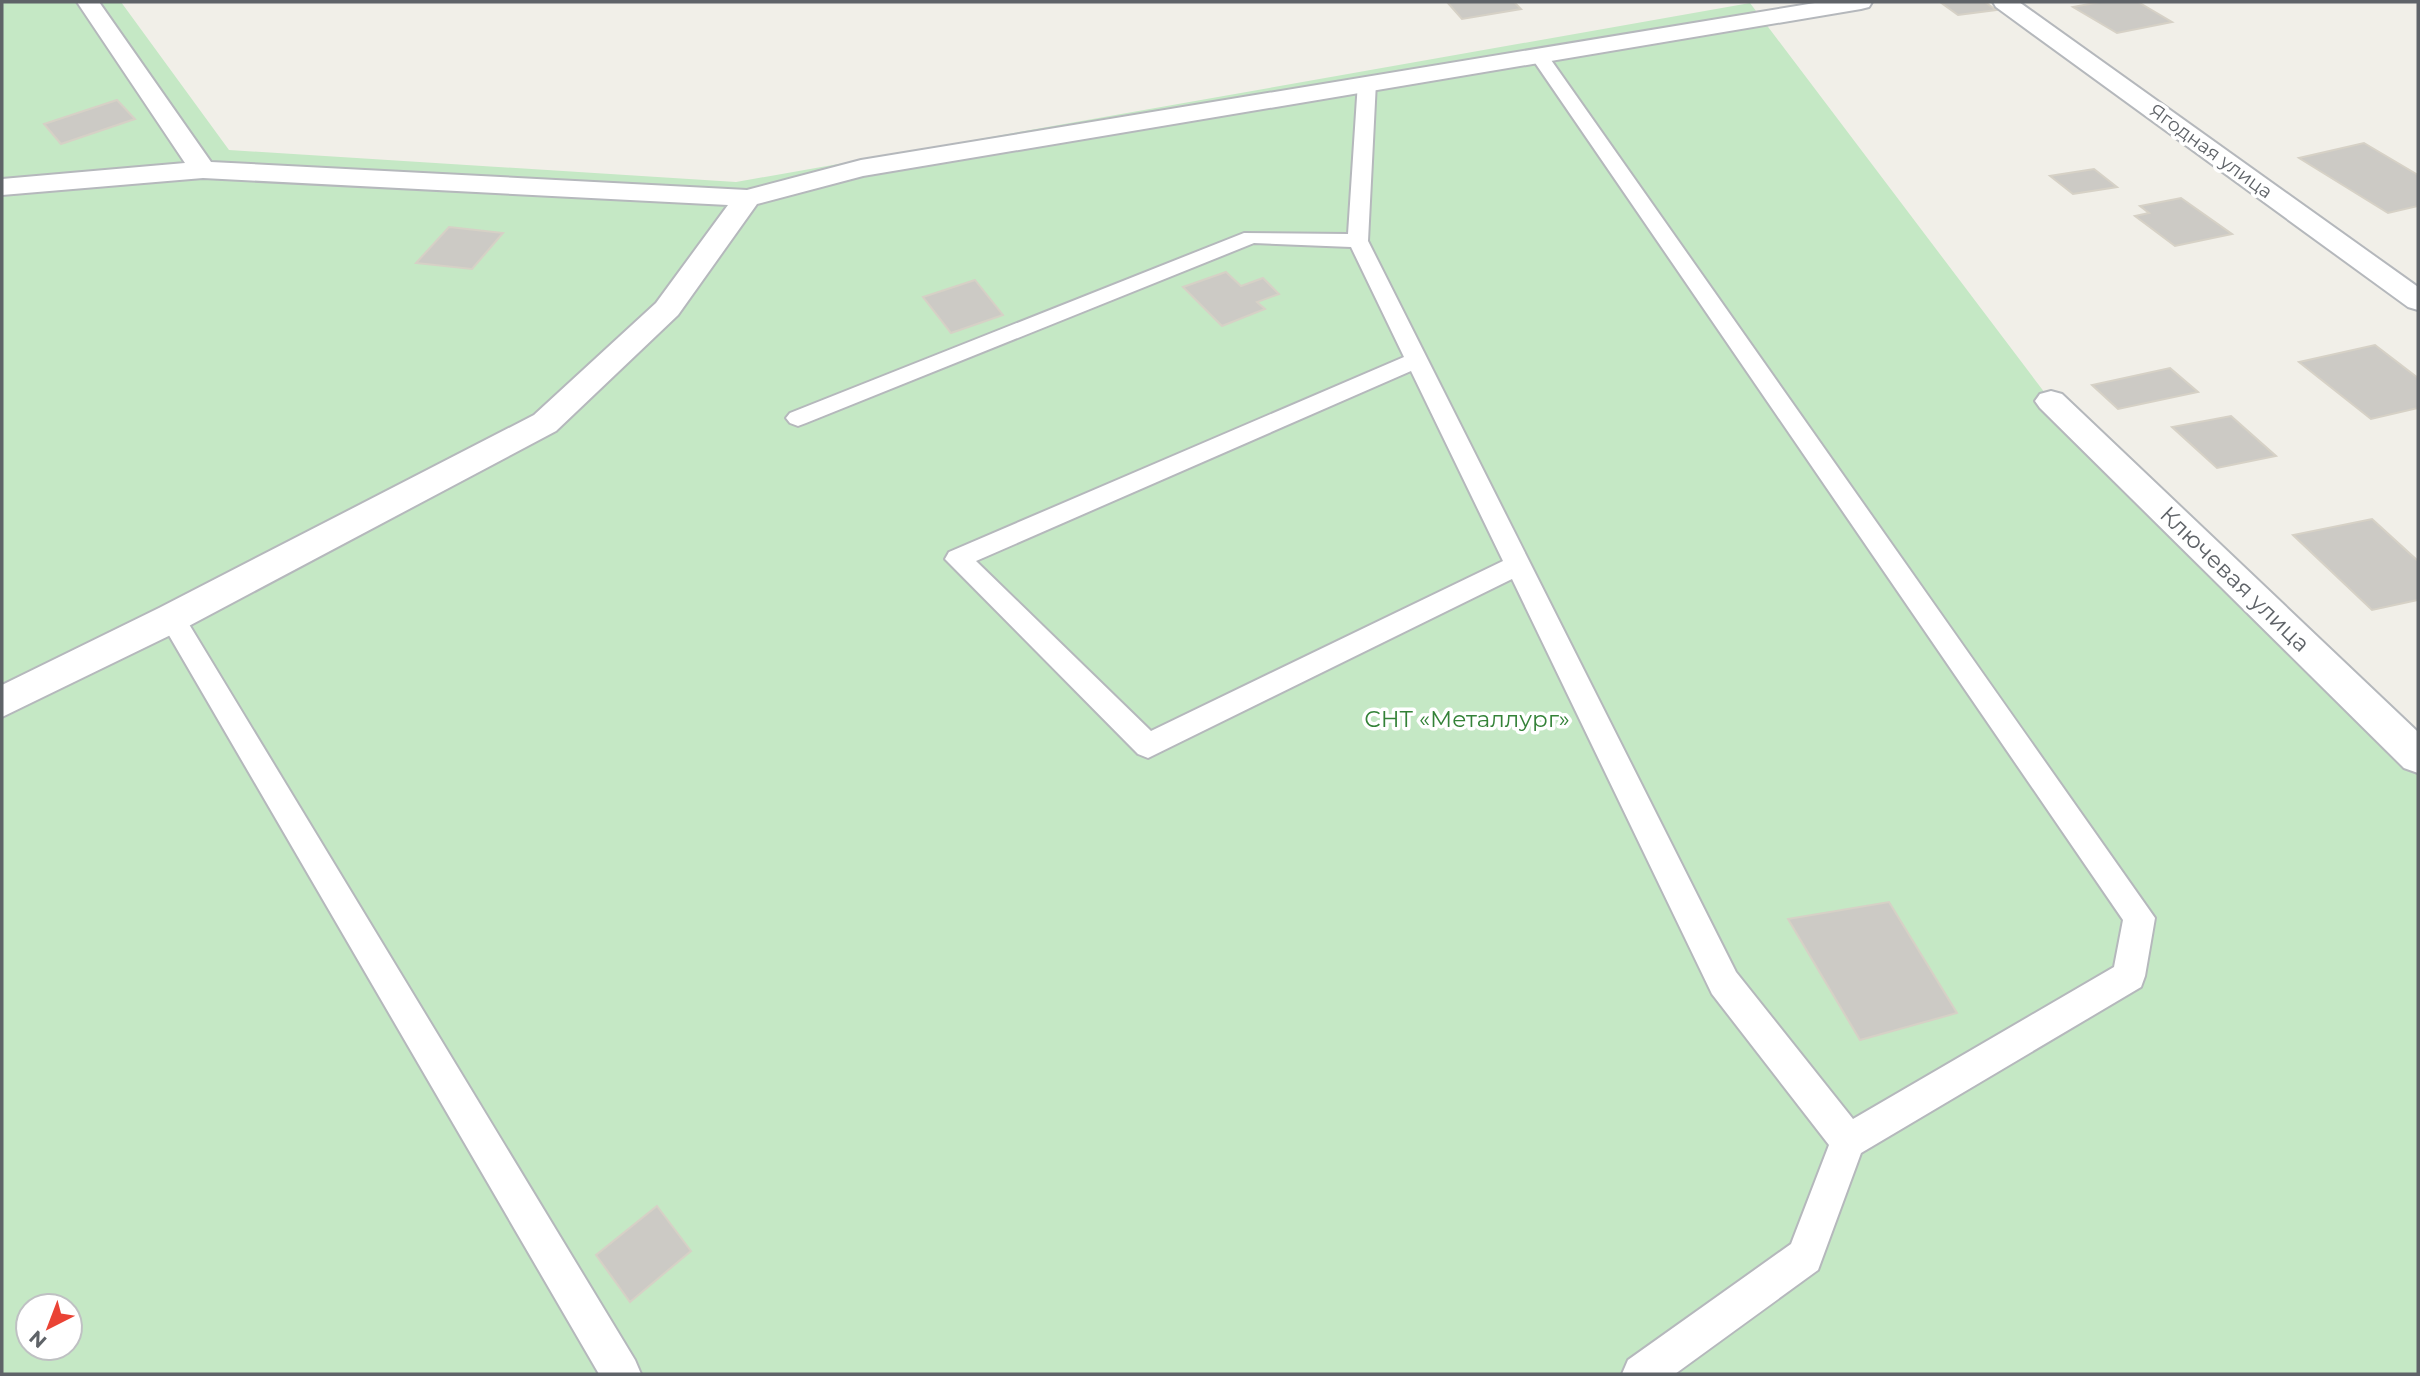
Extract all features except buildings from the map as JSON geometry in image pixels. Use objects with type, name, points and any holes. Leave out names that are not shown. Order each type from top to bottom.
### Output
[{"type":"street","points":[[88,2],[203,170]]},
{"type":"street","points":[[2,187],[203,170],[747,198],[861,168],[1861,2]]},
{"type":"street","name":"Ягодная улица","points":[[2004,2],[2418,301]]},
{"type":"street","points":[[1698,7],[1734,22]]},
{"type":"street","points":[[2,702],[172,618],[545,423],[667,309],[747,198]]},
{"type":"street","name":"Ключевая улица","points":[[2051,401],[2418,757]]},
{"type":"lane","points":[[1538,54],[2139,918],[2129,976],[1849,1141],[1805,1257],[1642,1374]]},
{"type":"lane","points":[[1367,82],[1358,241],[1724,983],[1849,1141]]},
{"type":"lane","points":[[798,418],[1251,237],[1358,241]]},
{"type":"lane","points":[[1417,360],[958,559],[1148,746],[1518,565]]},
{"type":"lane","points":[[172,618],[621,1374]]},
{"type":"green space","name":"СНТ «Металлург»","points":[[2,2],[121,2],[229,150],[736,182],[1750,3],[2051,401],[2418,755],[2418,1374],[2,1374]]}]
